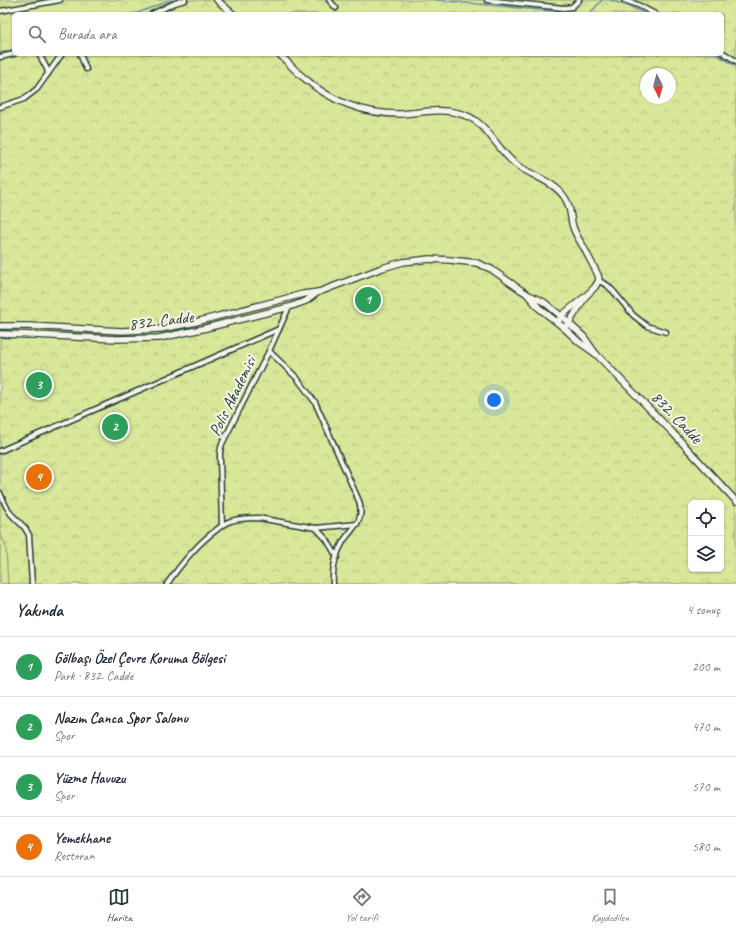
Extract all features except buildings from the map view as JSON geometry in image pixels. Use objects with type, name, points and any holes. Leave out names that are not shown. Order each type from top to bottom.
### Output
[{"type":"street","points":[[0,12],[60,0]]},
{"type":"street","points":[[156,12],[185,0]]},
{"type":"street","points":[[217,0],[231,12]]},
{"type":"street","points":[[329,0],[336,8]]},
{"type":"street","points":[[487,0],[564,8],[572,7],[579,0]]},
{"type":"street","points":[[624,0],[651,12]]},
{"type":"street","points":[[724,53],[736,61]]},
{"type":"street","points":[[0,57],[12,54]]},
{"type":"street","points":[[40,56],[48,74]]},
{"type":"street","points":[[0,107],[24,99],[37,89],[61,56]]},
{"type":"street","points":[[81,56],[86,69]]},
{"type":"street","points":[[281,56],[307,80],[326,94],[360,109],[406,114],[442,111],[451,111],[463,114],[475,120],[486,130],[511,160],[522,168],[551,184],[563,194],[569,206],[573,226],[598,275],[599,281],[587,295],[561,316],[558,322]]},
{"type":"street","name":"832. Cadde","points":[[0,334],[117,339],[159,338],[202,329],[289,307],[306,301],[319,292],[392,264],[430,259],[468,261],[484,265],[499,274],[526,293],[544,302],[569,323],[584,337],[596,354],[673,433],[736,501]]},
{"type":"street","points":[[599,281],[607,285],[633,315],[648,326],[666,332]]},
{"type":"street","name":"832. Cadde","points":[[0,326],[56,327],[122,331],[160,329],[192,323],[303,294],[319,292]]},
{"type":"street","name":"832. Cadde","points":[[526,293],[539,308],[558,322],[579,342],[596,354]]},
{"type":"street","points":[[563,327],[569,323],[587,295]]},
{"type":"street","name":"Polis Akademisi","points":[[222,525],[220,452],[224,440],[269,351],[289,307]]},
{"type":"street","points":[[55,336],[56,327]]},
{"type":"street","points":[[0,451],[279,329]]},
{"type":"street","points":[[269,351],[301,382],[318,406],[359,501],[361,512],[359,519],[340,548],[333,570],[333,584]]},
{"type":"street","points":[[0,493],[11,514],[25,528],[29,535],[32,584]]},
{"type":"street","points":[[167,584],[192,552],[209,535],[231,520],[258,518],[316,528],[357,524]]},
{"type":"street","points":[[316,528],[327,540],[337,557]]},
{"type":"green space","points":[[0,0],[736,0],[736,584],[0,584]]},
{"type":"green space","points":[[0,534],[6,548],[8,584],[0,584]]},
{"type":"waterway","points":[[140,12],[171,0]]},
{"type":"waterway","points":[[436,0],[561,12]]},
{"type":"waterway","points":[[590,12],[602,0]]},
{"type":"waterway","points":[[610,0],[641,12]]},
{"type":"waterway","points":[[0,53],[12,50]]},
{"type":"waterway","points":[[719,56],[736,66]]},
{"type":"place","name":"Gölbaşı Özel Çevre Koruma Bölgesi","points":[[368,300]]},
{"type":"place","name":"Yüzme Havuzu","points":[[39,385]]},
{"type":"place","name":"Nazım Canca Spor Salonu","points":[[115,427]]},
{"type":"place","name":"Yemekhane","points":[[39,477]]}]
